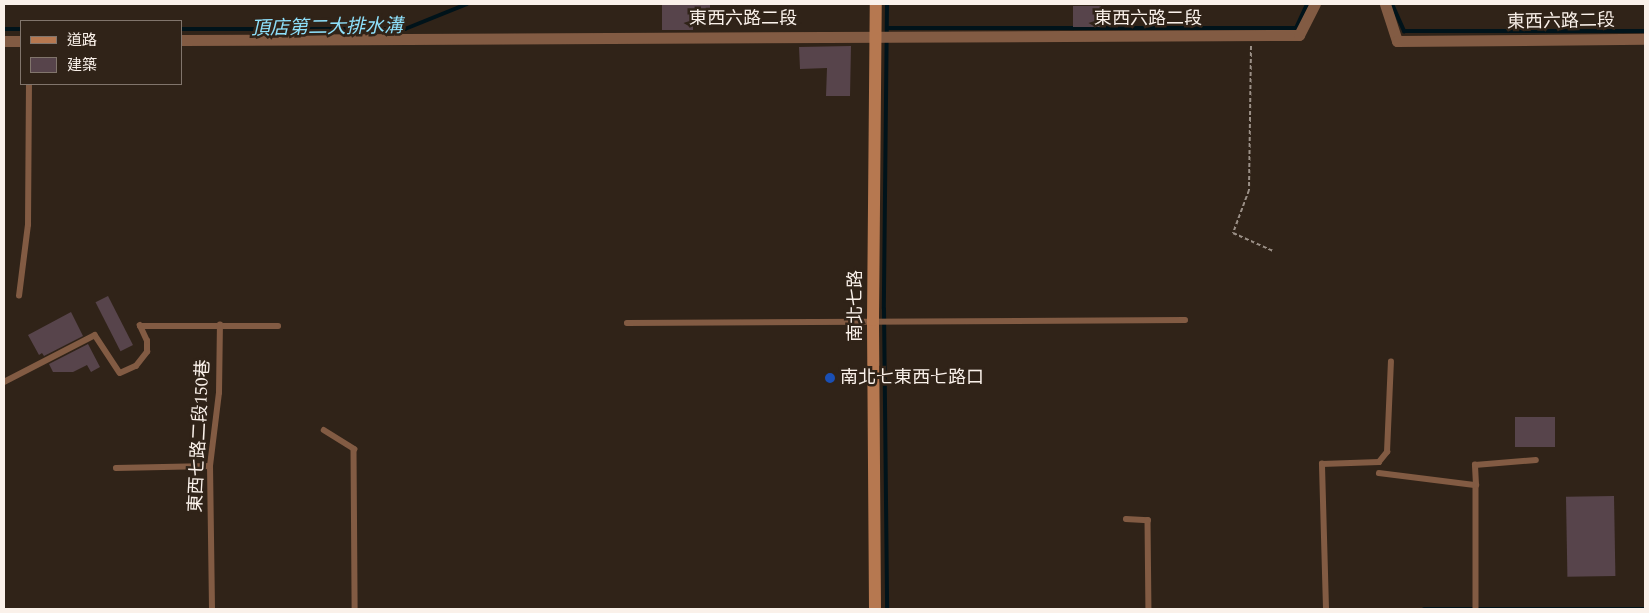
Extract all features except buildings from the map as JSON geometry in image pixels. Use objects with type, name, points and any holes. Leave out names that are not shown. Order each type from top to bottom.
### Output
[{"type":"street","name":"南北七路","points":[[875,609],[873,320],[876,4]]},
{"type":"street","name":"東西六路二段","points":[[182,40],[1299,35],[1314,4]]},
{"type":"street","name":"東西六路二段","points":[[1385,4],[1397,41],[1645,39]]},
{"type":"street","points":[[4,41],[20,41]]},
{"type":"lane","points":[[19,296],[28,225],[29,85]]},
{"type":"lane","points":[[628,323],[873,320],[1185,320]]},
{"type":"lane","name":"東西七路二段150巷","points":[[212,609],[210,466],[219,393],[220,325]]},
{"type":"lane","points":[[4,382],[95,335],[120,373],[136,366],[147,352],[148,341],[140,326],[278,326]]},
{"type":"lane","points":[[1326,609],[1322,464],[1379,462],[1387,452],[1391,362]]},
{"type":"lane","points":[[324,430],[354,449],[355,609]]},
{"type":"lane","points":[[1476,609],[1475,465],[1536,460]]},
{"type":"lane","points":[[116,468],[210,466]]},
{"type":"lane","points":[[1379,473],[1476,485]]},
{"type":"lane","points":[[1126,520],[1148,520],[1150,609]]},
{"type":"path","points":[[1251,36],[1250,190],[1233,233],[1273,251]]},
{"type":"waterway","name":"頂店第二大排水溝","points":[[182,29],[405,29],[467,4]]},
{"type":"waterway","points":[[887,4],[884,309],[887,609]]},
{"type":"waterway","points":[[888,28],[1296,28],[1307,4]]},
{"type":"waterway","points":[[1392,4],[1404,31],[1645,31]]},
{"type":"waterway","name":"頂店第二大排水溝","points":[[4,29],[20,29]]},
{"type":"waterway","points":[[1424,609],[1645,609]]},
{"type":"place","name":"南北七東西七路口","points":[[830,378]]}]
